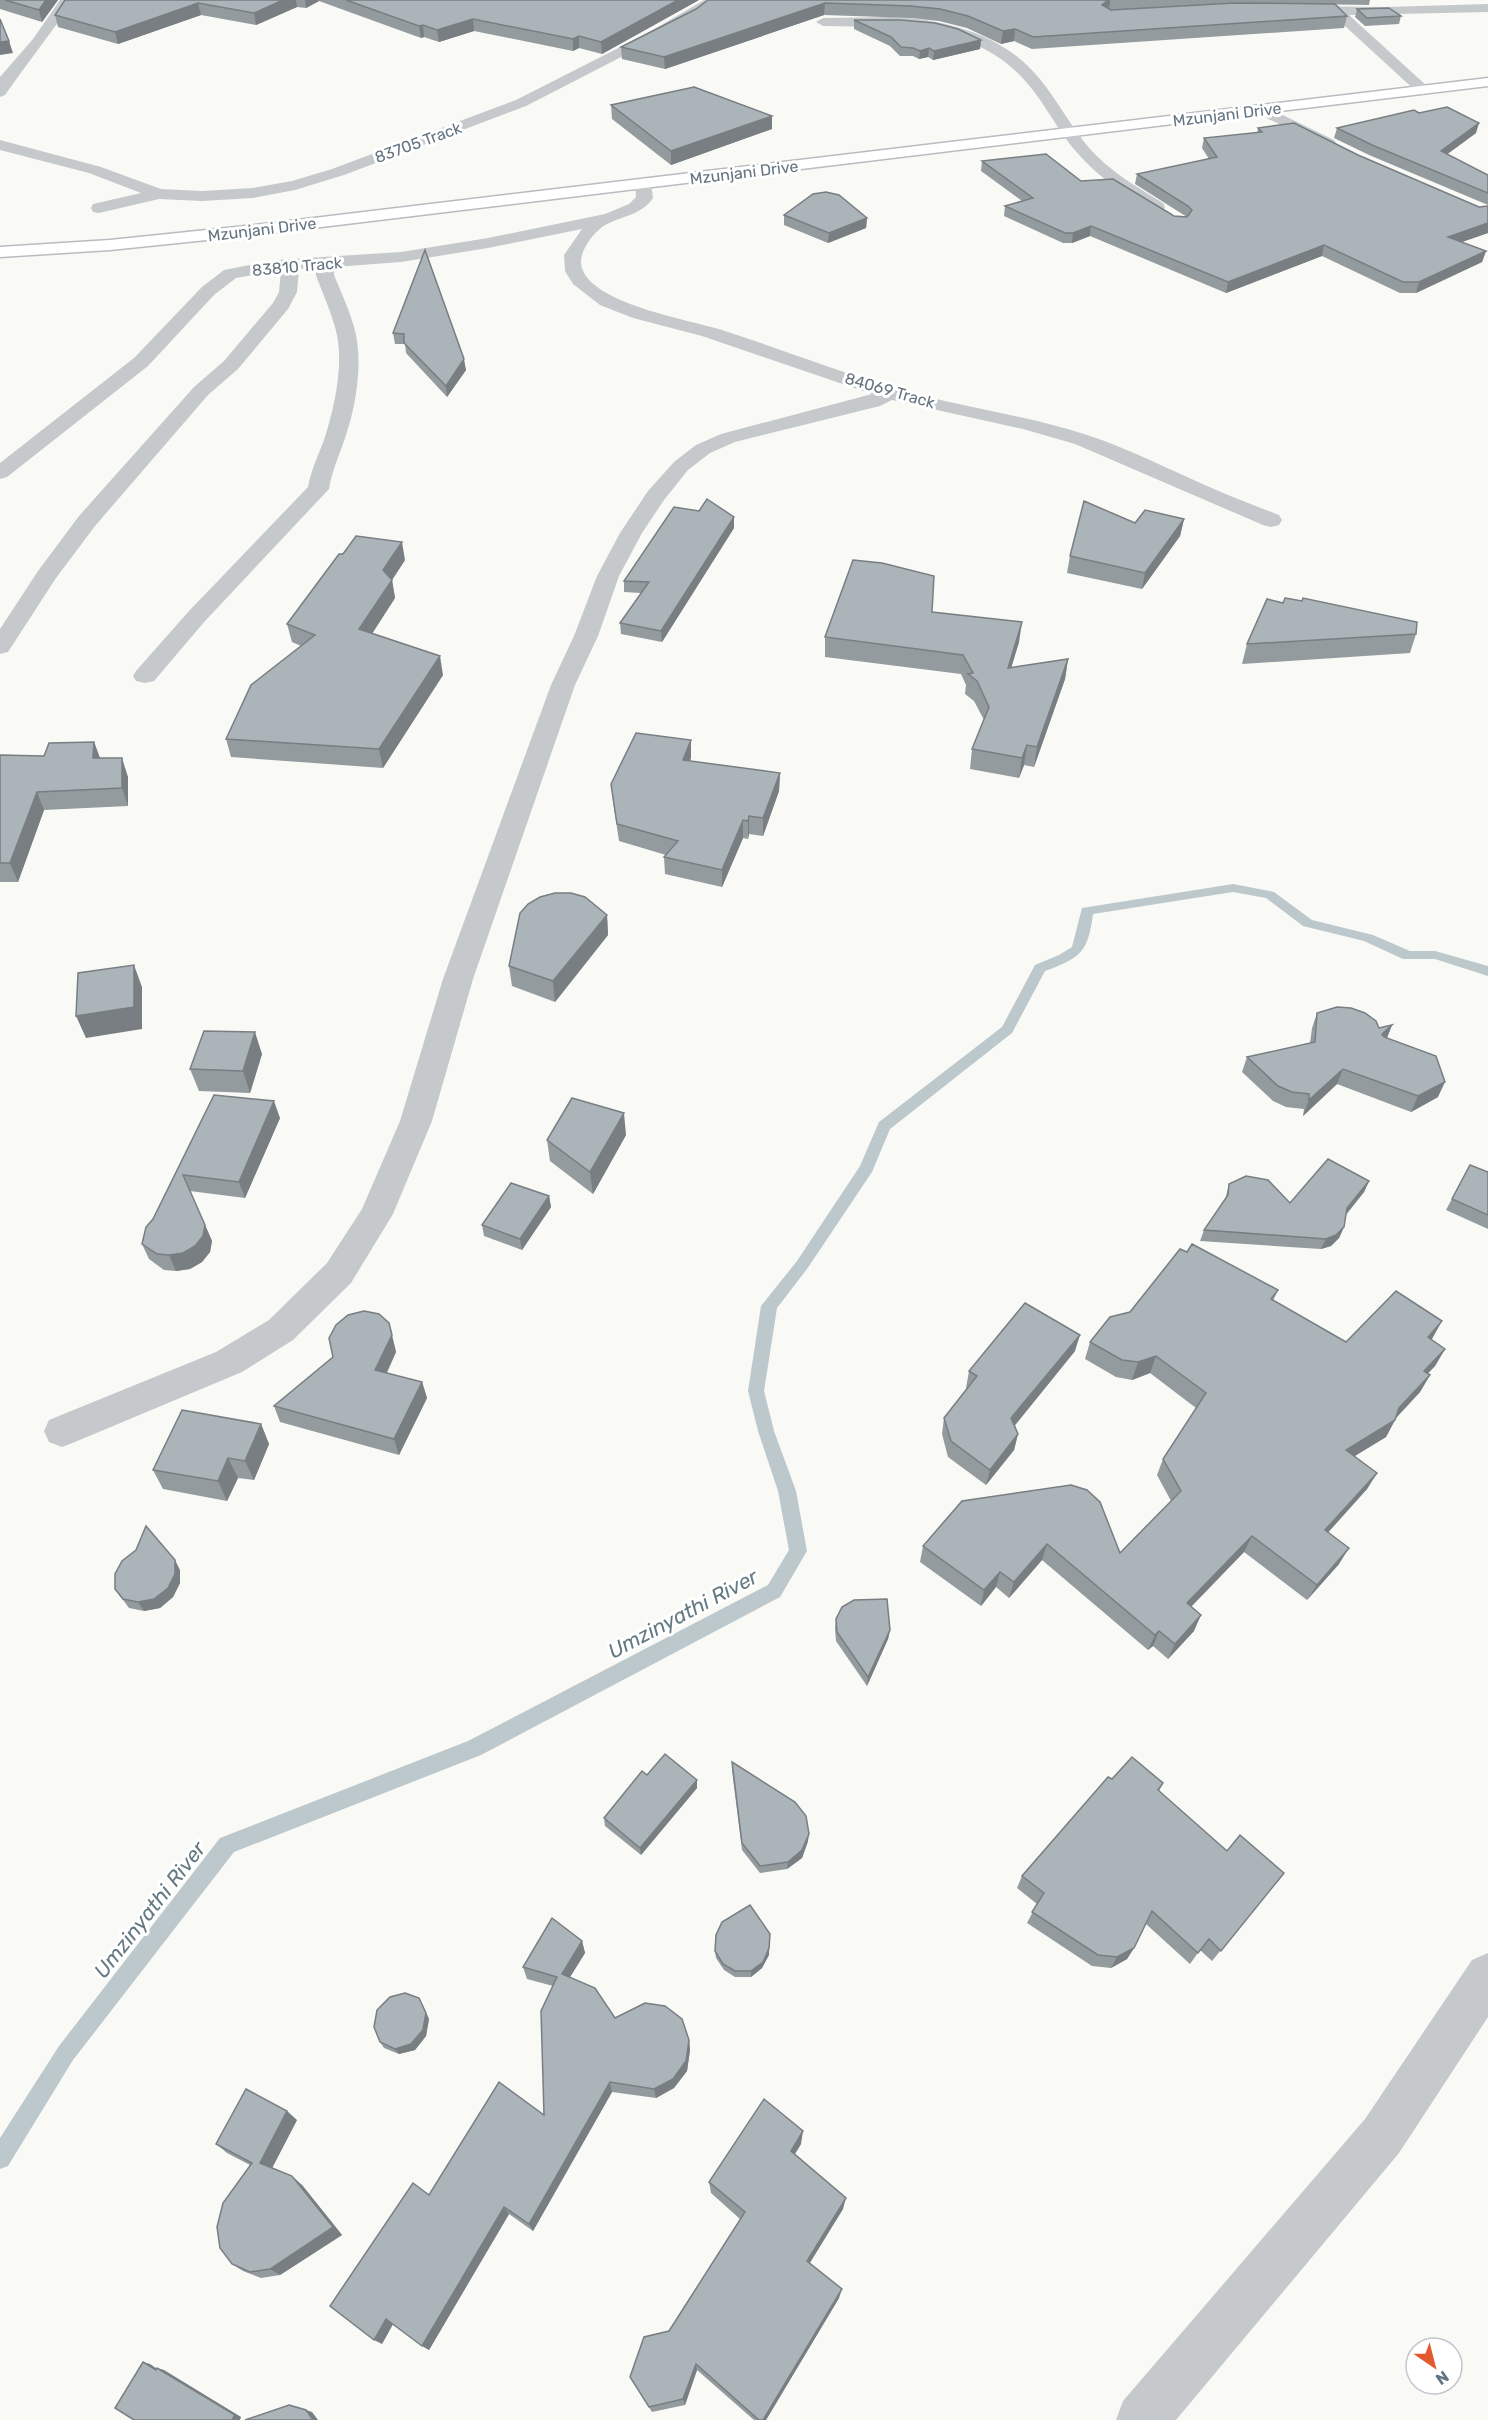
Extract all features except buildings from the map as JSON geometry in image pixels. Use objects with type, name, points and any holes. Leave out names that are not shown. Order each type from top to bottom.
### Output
[{"type":"main road","name":"Mzunjani Drive","points":[[0,252],[165,240],[1488,82]]},
{"type":"street","points":[[0,92],[7,78],[38,42],[67,0]]},
{"type":"street","name":"83705 Track","points":[[99,208],[159,194],[202,196],[254,193],[295,185],[338,172],[521,103],[651,37],[690,16],[713,0]]},
{"type":"street","points":[[1281,9],[1488,8]]},
{"type":"street","points":[[1336,10],[1423,90]]},
{"type":"street","points":[[823,22],[923,24],[970,36],[1007,55],[1022,67],[1041,90],[1092,161],[1108,175],[1170,215]]},
{"type":"street","points":[[1260,110],[1342,150]]},
{"type":"street","points":[[0,131],[22,151]]},
{"type":"street","points":[[0,145],[95,170],[159,194]]},
{"type":"street","name":"83810 Track","points":[[0,473],[141,362],[218,282],[241,271],[290,264],[401,257],[601,220],[626,213],[642,202],[645,192],[643,183]]},
{"type":"street","name":"84069 Track","points":[[601,220],[572,253],[573,271],[596,293],[613,303],[707,331],[890,393],[1037,426],[1105,447],[1224,502],[1271,520]]},
{"type":"street","points":[[145,676],[197,616],[318,489],[322,467],[334,440],[344,398],[349,357],[345,328],[325,275],[325,262]]},
{"type":"street","points":[[0,647],[46,576],[87,521],[201,391],[231,364],[281,305],[288,292],[290,264]]},
{"type":"street","points":[[62,1431],[230,1362],[281,1330],[339,1273],[376,1214],[416,1121],[458,979],[563,686],[586,636],[608,576],[631,533],[656,496],[681,466],[703,449],[728,438],[873,402],[890,393]]},
{"type":"street","points":[[1142,2420],[1382,2136],[1488,1976]]},
{"type":"waterway","name":"Umzinyathi River","points":[[0,2158],[66,2053],[227,1845],[474,1748],[774,1591],[798,1551],[787,1491],[766,1431],[756,1391],[769,1306],[802,1265],[867,1168],[884,1126],[1007,1030],[1040,968],[1064,959],[1077,950],[1083,936],[1087,911],[1233,888],[1270,895],[1308,923],[1368,938],[1408,956],[1435,955],[1488,971]]}]
